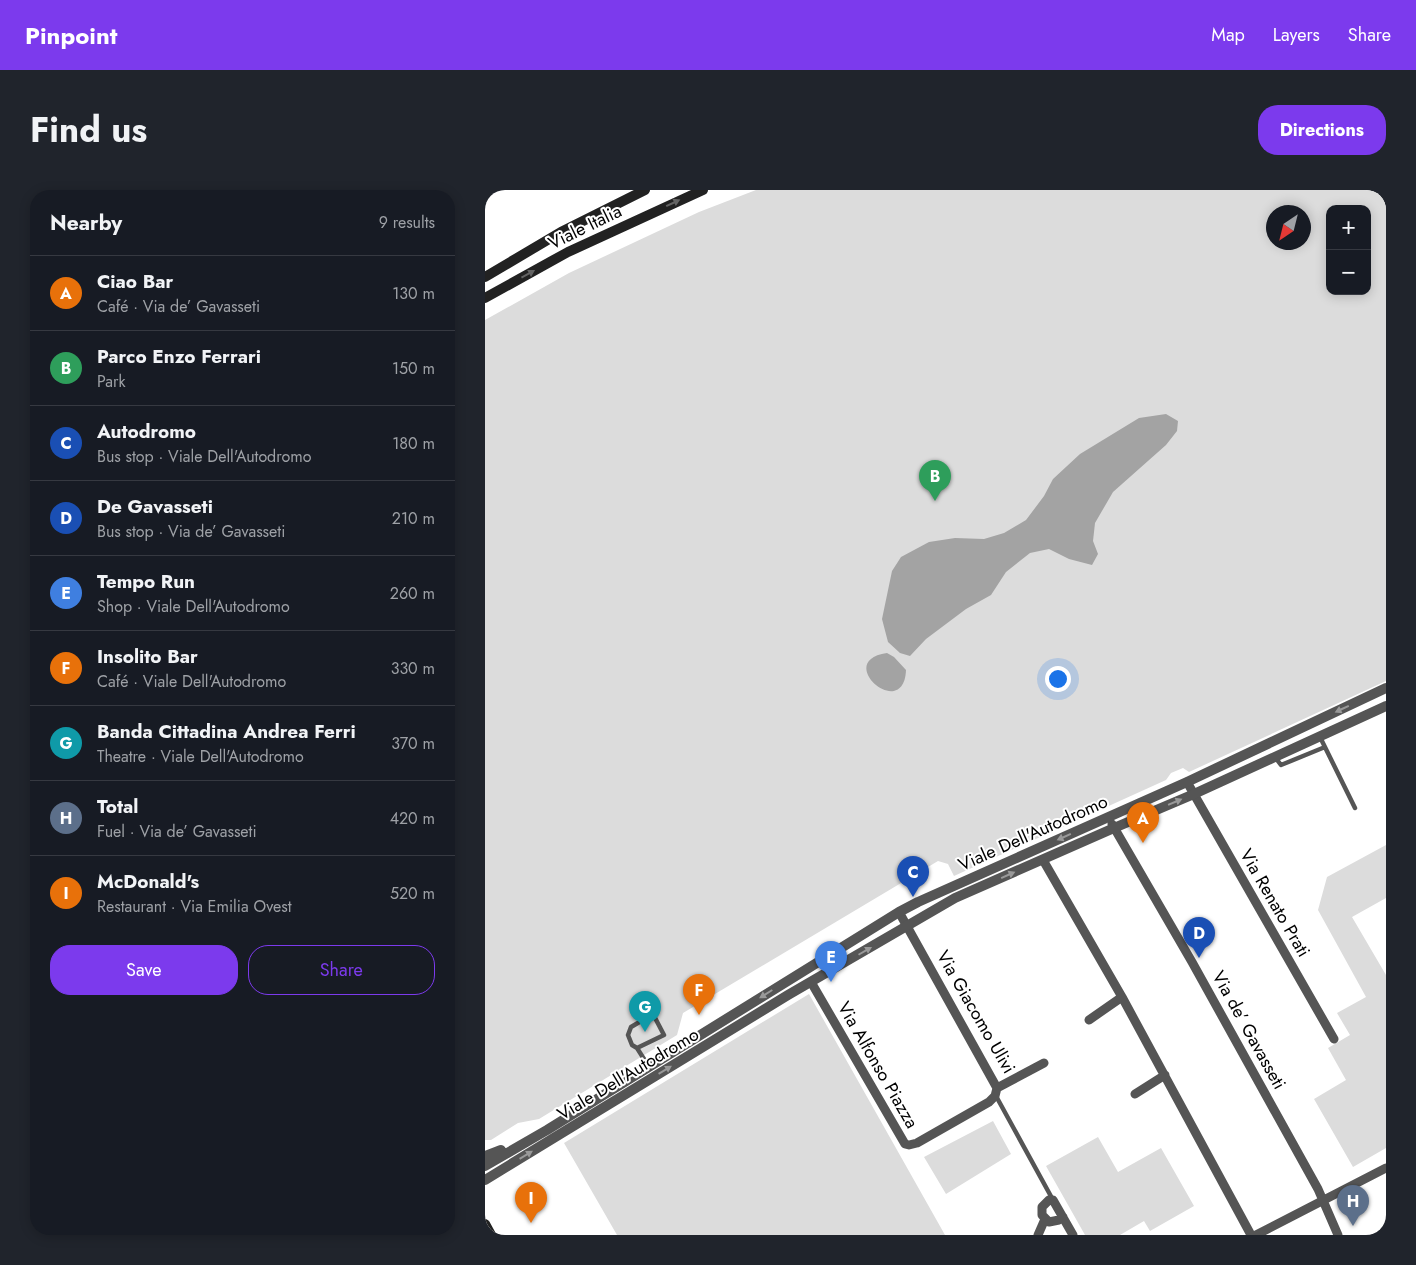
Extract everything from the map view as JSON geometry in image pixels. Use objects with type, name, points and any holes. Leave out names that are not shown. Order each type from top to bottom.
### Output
[{"type":"main road","name":"Viale Italia","points":[[485,277],[561,232],[645,190]]},
{"type":"main road","name":"Viale Italia","points":[[485,298],[568,252],[703,190]]},
{"type":"main road","points":[[485,1224],[491,1235]]},
{"type":"street","name":"Viale Dell'Autodromo","points":[[485,1166],[899,912],[949,887],[1109,818],[1386,688]]},
{"type":"street","name":"Viale Dell'Autodromo","points":[[485,1180],[788,995],[955,898],[1194,794],[1386,706]]},
{"type":"street","name":"Via Renato Prati","points":[[1187,782],[1334,1040]]},
{"type":"street","name":"Via de’ Gavasseti","points":[[1109,818],[1192,962],[1323,1200],[1339,1235]]},
{"type":"street","points":[[1043,860],[1122,997],[1251,1235]]},
{"type":"street","points":[[949,887],[955,898]]},
{"type":"street","name":"Via Giacomo Ulivi","points":[[899,912],[996,1092],[1044,1063]]},
{"type":"street","name":"Via Alfonso Piazza","points":[[811,982],[905,1144],[917,1143],[989,1102],[996,1092]]},
{"type":"street","points":[[783,984],[788,995]]},
{"type":"street","points":[[1089,1020],[1122,997]]},
{"type":"street","points":[[700,1035],[706,1046]]},
{"type":"street","points":[[1135,1094],[1165,1075]]},
{"type":"street","points":[[485,1156],[499,1152],[526,1135],[540,1133]]},
{"type":"street","points":[[1256,1235],[1386,1168]]},
{"type":"street","points":[[1063,1216],[1054,1222],[1045,1219],[1042,1215],[1042,1206],[1049,1200],[1053,1200],[1063,1216],[1069,1232]]},
{"type":"street","points":[[1038,1235],[1045,1219]]},
{"type":"lane","points":[[1320,737],[1355,808]]},
{"type":"lane","points":[[1275,757],[1281,765],[1325,747]]},
{"type":"lane","points":[[637,1048],[664,1035],[653,1014],[637,1023],[629,1031],[628,1035],[632,1045],[637,1048],[649,1067]]},
{"type":"lane","points":[[996,1092],[1053,1200]]},
{"type":"shaded area","points":[[756,190],[1386,190],[1386,681],[1189,772],[1183,768],[1171,773],[1166,780],[954,876],[948,864],[938,861],[683,1013],[677,1035],[539,1119],[518,1123],[491,1140],[485,1140],[485,320],[569,273],[699,212]]},
{"type":"shaded area","points":[[1166,414],[1178,421],[1177,431],[1166,445],[1113,492],[1095,523],[1093,541],[1098,554],[1092,565],[1069,559],[1049,549],[1030,553],[1006,572],[991,595],[966,609],[926,639],[910,656],[900,653],[888,642],[882,619],[892,571],[901,557],[929,542],[955,538],[984,539],[1004,533],[1026,520],[1044,496],[1053,479],[1080,454],[1139,418]]},
{"type":"shaded area","points":[[887,653],[894,657],[906,670],[902,685],[894,691],[885,690],[875,684],[868,676],[866,666],[872,658]]},
{"type":"shaded area","points":[[1386,845],[1386,898],[1352,917],[1386,975],[1386,1148],[1353,1167],[1314,1099],[1346,1080],[1328,1048],[1350,1035],[1337,1013],[1366,997],[1318,910],[1327,877]]},
{"type":"shaded area","points":[[809,994],[945,1235],[617,1235],[564,1143]]},
{"type":"shaded area","points":[[993,1121],[1011,1154],[946,1194],[924,1157]]},
{"type":"shaded area","points":[[1098,1137],[1118,1172],[1161,1148],[1194,1206],[1150,1231],[1144,1221],[1120,1235],[1085,1235],[1046,1166]]},
{"type":"place","name":"Parco Enzo Ferrari","points":[[935,501]]},
{"type":"place","name":"Ciao Bar","points":[[1143,843]]},
{"type":"place","name":"Autodromo","points":[[913,897]]},
{"type":"place","name":"De Gavasseti","points":[[1199,958]]},
{"type":"place","name":"Tempo Run","points":[[831,982]]},
{"type":"place","name":"Insolito Bar","points":[[699,1015]]},
{"type":"place","name":"Banda Cittadina Andrea Ferri","points":[[645,1032]]},
{"type":"place","name":"McDonald's","points":[[531,1223]]},
{"type":"place","name":"Total","points":[[1353,1226]]}]
